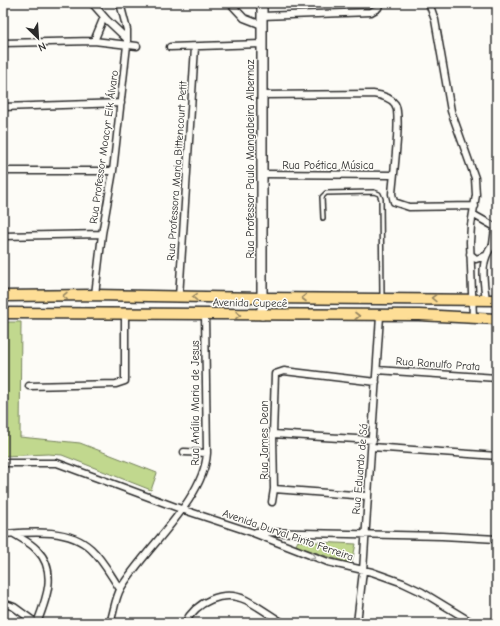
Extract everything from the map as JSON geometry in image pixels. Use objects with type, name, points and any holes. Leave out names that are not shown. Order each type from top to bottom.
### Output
[{"type":"main road","name":"Avenida Cupecê","points":[[3,296],[95,295],[262,298],[473,298],[497,300]]},
{"type":"main road","name":"Avenida Cupecê","points":[[3,313],[125,312],[473,317],[497,319]]},
{"type":"street","points":[[92,3],[127,42]]},
{"type":"street","name":"Rua Professor Moacyr Eik Álvaro","points":[[95,295],[102,234],[113,171],[127,42],[125,19],[120,3]]},
{"type":"street","points":[[230,3],[244,18],[262,25]]},
{"type":"street","name":"Rua Professor Paulo Mangabeira Albernaz","points":[[262,3],[262,315]]},
{"type":"street","points":[[429,3],[435,20],[451,110],[475,178],[475,206],[471,225],[470,254],[473,317]]},
{"type":"street","points":[[262,16],[366,12],[374,10],[380,5]]},
{"type":"street","points":[[94,41],[104,17]]},
{"type":"street","points":[[3,43],[94,41],[127,42],[137,46]]},
{"type":"street","points":[[170,47],[262,44]]},
{"type":"street","name":"Rua Professora Maria Bittencourt Petit","points":[[179,296],[195,47]]},
{"type":"street","points":[[261,95],[380,95],[394,104],[398,116],[392,199],[397,205],[408,207],[475,206]]},
{"type":"street","points":[[3,107],[121,103]]},
{"type":"street","points":[[3,172],[113,171]]},
{"type":"street","name":"Rua Poética Música","points":[[262,174],[393,175]]},
{"type":"street","points":[[474,215],[496,228],[495,243],[485,256],[483,272],[486,299]]},
{"type":"street","points":[[3,236],[102,234]]},
{"type":"street","points":[[470,254],[476,259],[485,256]]},
{"type":"street","points":[[29,386],[122,383],[126,377],[125,312]]},
{"type":"street","name":"Rua Anália Maria de Jesus","points":[[120,589],[181,509],[201,479],[205,470],[207,453],[205,314]]},
{"type":"street","name":"Rua Eduardo de Sá","points":[[357,623],[363,571],[367,496],[373,440],[380,316]]},
{"type":"street","name":"Rua Ranulfo Prata","points":[[377,370],[497,378]]},
{"type":"street","name":"Rua James Dean","points":[[272,502],[274,489],[274,379],[276,373],[284,371],[376,382]]},
{"type":"street","points":[[273,434],[373,440]]},
{"type":"street","points":[[372,447],[497,456]]},
{"type":"street","points":[[184,452],[207,453]]},
{"type":"street","name":"Avenida Durval Pinto Ferreira","points":[[3,463],[57,463],[181,509],[251,532],[328,562],[383,576],[413,587],[473,623]]},
{"type":"street","points":[[274,489],[367,496]]},
{"type":"street","points":[[251,532],[497,539]]},
{"type":"street","points":[[3,603],[14,607],[36,623],[47,596],[49,575],[46,564],[39,551],[14,533]]},
{"type":"street","points":[[3,534],[66,535],[85,544],[100,560],[120,589],[110,623]]},
{"type":"street","points":[[185,623],[201,604],[220,597],[245,600],[283,623]]},
{"type":"lane","points":[[323,218],[322,197],[326,193],[374,192],[379,194],[381,199],[382,298]]},
{"type":"green space","points":[[3,322],[21,322],[20,437],[80,443],[157,473],[151,490],[62,455],[48,454],[3,456]]},
{"type":"green space","points":[[298,541],[356,544],[352,562],[348,563],[299,547],[296,545]]}]
